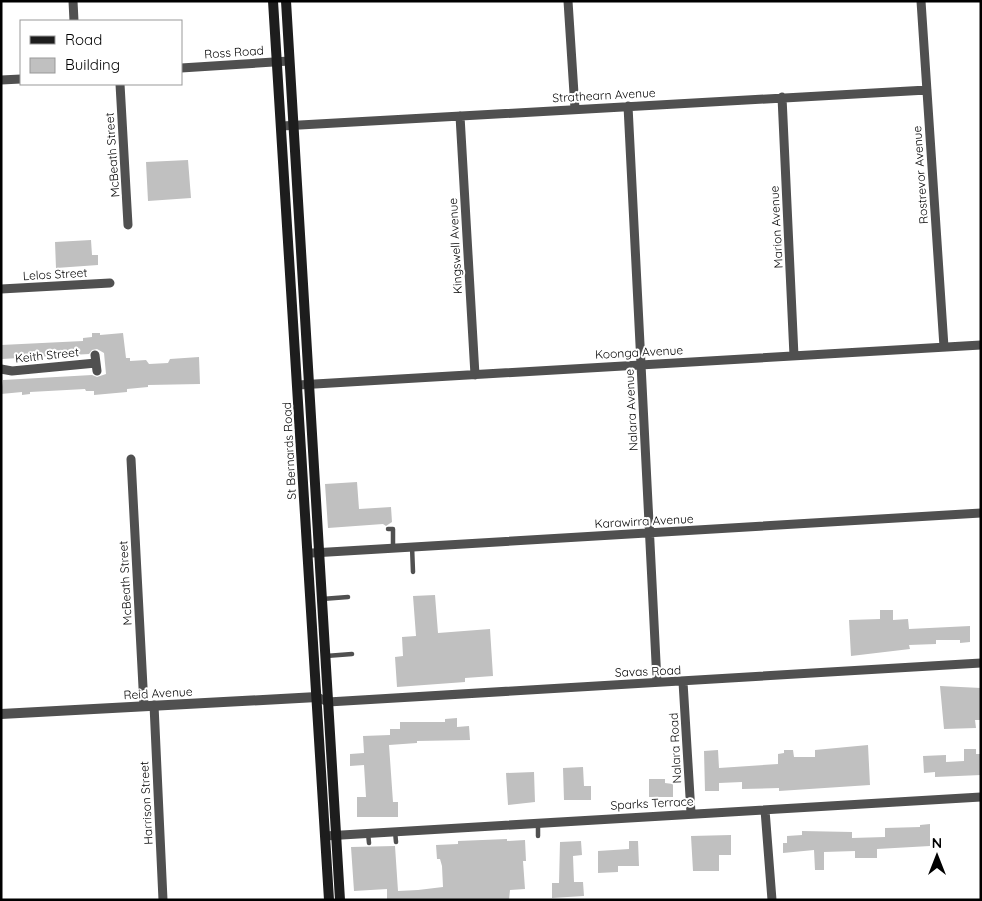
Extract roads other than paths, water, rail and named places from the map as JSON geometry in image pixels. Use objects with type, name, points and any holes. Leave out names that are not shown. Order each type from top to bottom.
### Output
[{"type":"main road","name":"St Bernards Road","points":[[274,1],[284,62]]},
{"type":"main road","name":"St Bernards Road","points":[[286,1],[284,62],[287,125],[303,385],[308,554],[329,900]]},
{"type":"main road","name":"St Bernards Road","points":[[303,385],[319,553],[340,900]]},
{"type":"street","points":[[73,1],[74,20]]},
{"type":"street","points":[[568,1],[575,109]]},
{"type":"street","name":"Rostrevor Avenue","points":[[921,1],[944,347]]},
{"type":"street","name":"Ross Road","points":[[182,68],[284,62]]},
{"type":"street","points":[[1,80],[20,79]]},
{"type":"street","name":"McBeath Street","points":[[120,85],[128,225]]},
{"type":"street","name":"Strathearn Avenue","points":[[287,125],[927,90]]},
{"type":"street","name":"Marion Avenue","points":[[782,97],[794,356]]},
{"type":"street","name":"Nalara Avenue","points":[[628,106],[657,682]]},
{"type":"street","name":"Kingswell Avenue","points":[[460,116],[475,375]]},
{"type":"street","name":"Lelos Street","points":[[1,289],[110,283]]},
{"type":"street","name":"Koonga Avenue","points":[[303,385],[981,345]]},
{"type":"street","name":"Keith Street","points":[[1,369],[12,371],[96,363]]},
{"type":"street","name":"McBeath Street","points":[[131,460],[149,706]]},
{"type":"street","name":"Karawirra Avenue","points":[[308,554],[394,547],[981,513]]},
{"type":"street","name":"Savas Road","points":[[317,697],[328,702],[981,663]]},
{"type":"street","name":"Nalara Road","points":[[683,682],[691,813]]},
{"type":"street","name":"Reid Avenue","points":[[1,714],[317,697]]},
{"type":"street","name":"Harrison Street","points":[[149,706],[163,900]]},
{"type":"street","name":"Sparks Terrace","points":[[325,836],[981,797]]},
{"type":"street","points":[[765,810],[772,900]]},
{"type":"lane","points":[[388,529],[392,529],[394,547]]},
{"type":"lane","points":[[412,546],[414,572]]},
{"type":"lane","points":[[321,599],[348,597]]},
{"type":"lane","points":[[325,656],[352,654]]},
{"type":"lane","points":[[538,822],[538,836]]},
{"type":"lane","points":[[396,831],[396,842]]},
{"type":"lane","points":[[368,833],[369,843]]}]
